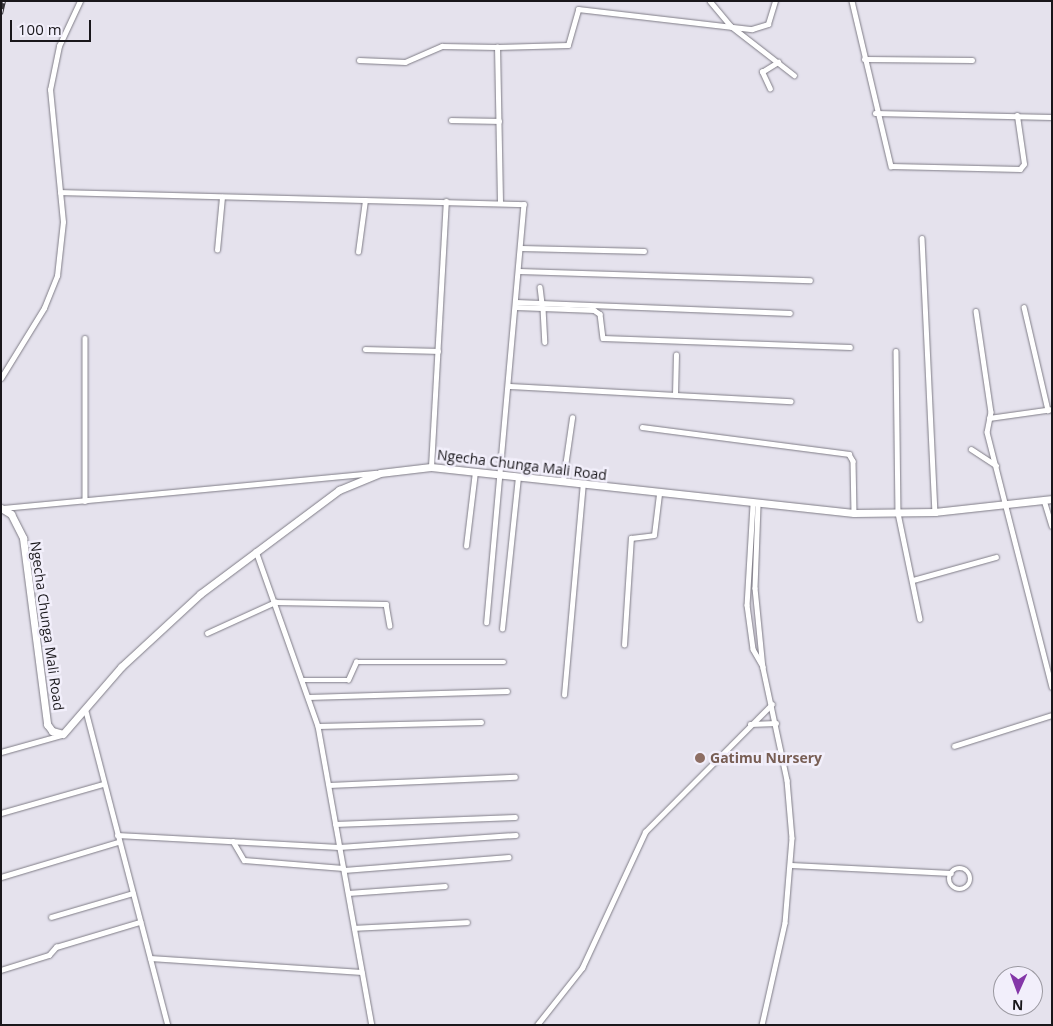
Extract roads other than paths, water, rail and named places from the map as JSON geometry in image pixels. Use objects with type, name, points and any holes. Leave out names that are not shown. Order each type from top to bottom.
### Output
[{"type":"main road","name":"Ngecha Chunga Mali Road","points":[[1,508],[11,514],[23,538],[47,724],[52,731],[63,734],[86,711],[121,667],[200,594],[256,550],[340,490],[380,473],[431,467],[503,476],[563,480],[659,494],[756,505],[854,514],[935,512],[1006,506],[1048,499]]},
{"type":"street","points":[[1,378],[44,308],[57,276],[62,236],[51,84],[62,37],[80,1]]},
{"type":"street","points":[[710,1],[731,26],[794,75]]},
{"type":"street","points":[[359,60],[405,62],[442,46],[568,45],[578,9],[731,26],[768,24],[775,1]]},
{"type":"street","points":[[852,1],[887,162],[903,167],[1020,169],[1024,164],[1017,116]]},
{"type":"street","points":[[497,47],[500,202]]},
{"type":"street","points":[[864,59],[972,60]]},
{"type":"street","points":[[770,89],[762,72],[778,62]]},
{"type":"street","points":[[875,113],[1051,117]]},
{"type":"street","points":[[451,120],[499,121]]},
{"type":"street","points":[[60,192],[500,202],[525,206],[503,476],[487,622]]},
{"type":"street","points":[[217,250],[222,197]]},
{"type":"street","points":[[358,252],[364,200]]},
{"type":"street","points":[[431,467],[446,201]]},
{"type":"street","points":[[922,238],[935,512]]},
{"type":"street","points":[[521,248],[644,251]]},
{"type":"street","points":[[519,271],[810,280]]},
{"type":"street","points":[[540,287],[545,342]]},
{"type":"street","points":[[516,304],[790,312]]},
{"type":"street","points":[[543,305],[599,312],[603,338],[850,347]]},
{"type":"street","points":[[989,418],[1050,410],[1024,307]]},
{"type":"street","points":[[976,311],[989,418],[986,428],[1052,687]]},
{"type":"street","points":[[85,338],[85,501]]},
{"type":"street","points":[[366,349],[438,352]]},
{"type":"street","points":[[896,351],[898,513],[920,619]]},
{"type":"street","points":[[675,395],[676,355]]},
{"type":"street","points":[[510,386],[791,401]]},
{"type":"street","points":[[563,480],[572,418]]},
{"type":"street","points":[[642,427],[849,454],[853,461],[854,514]]},
{"type":"street","points":[[971,449],[996,465]]},
{"type":"street","points":[[466,546],[476,472]]},
{"type":"street","points":[[1,508],[380,473]]},
{"type":"street","points":[[502,628],[518,477]]},
{"type":"street","points":[[564,695],[583,484]]},
{"type":"street","points":[[624,645],[632,538],[654,535],[659,494]]},
{"type":"street","points":[[1048,499],[1052,526]]},
{"type":"street","points":[[756,505],[746,605],[753,649],[764,668]]},
{"type":"street","points":[[756,505],[755,588],[764,668],[787,780],[791,865],[778,965],[762,1025]]},
{"type":"street","points":[[256,550],[318,726],[372,1025]]},
{"type":"street","points":[[913,580],[996,557]]},
{"type":"street","points":[[206,633],[275,602],[386,604],[390,626]]},
{"type":"street","points":[[302,680],[348,680],[356,662],[504,662]]},
{"type":"street","points":[[308,697],[507,691]]},
{"type":"street","points":[[537,1025],[582,968],[645,832],[750,724],[772,704]]},
{"type":"street","points":[[86,711],[118,842],[168,1025]]},
{"type":"street","points":[[954,746],[1052,715]]},
{"type":"street","points":[[318,726],[481,722]]},
{"type":"street","points":[[750,724],[776,723]]},
{"type":"street","points":[[1,752],[63,734]]},
{"type":"street","points":[[329,785],[515,777]]},
{"type":"street","points":[[1,813],[103,784]]},
{"type":"street","points":[[336,824],[515,817]]},
{"type":"street","points":[[117,834],[339,846],[516,835]]},
{"type":"street","points":[[234,841],[244,860],[343,869],[508,857]]},
{"type":"street","points":[[1,877],[118,842]]},
{"type":"street","points":[[791,865],[951,873],[966,869],[971,878],[969,885],[953,887],[951,873]]},
{"type":"street","points":[[348,894],[445,886]]},
{"type":"street","points":[[51,917],[133,893]]},
{"type":"street","points":[[1,970],[49,955],[56,947],[140,922]]},
{"type":"street","points":[[354,928],[467,922]]},
{"type":"street","points":[[150,958],[362,972]]},
{"type":"railway","points":[[1,14],[4,1]]},
{"type":"place","name":"Gatimu Nursery","points":[[700,758]]}]
